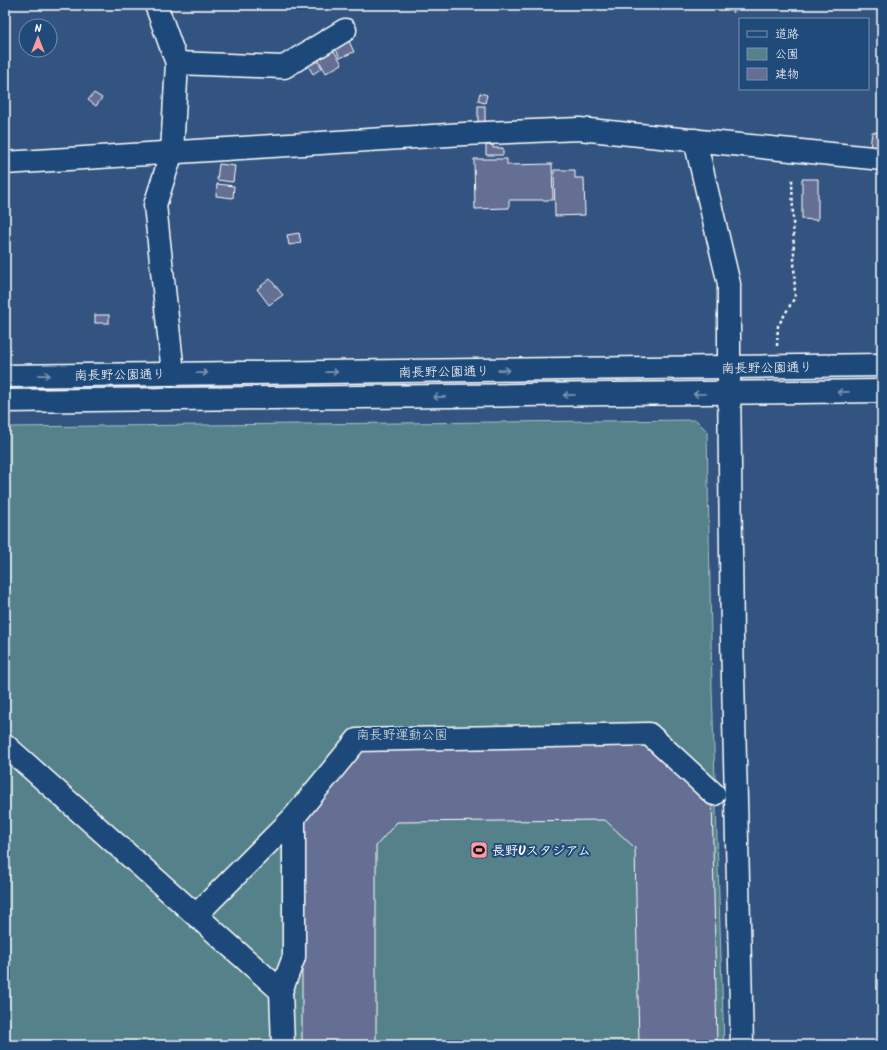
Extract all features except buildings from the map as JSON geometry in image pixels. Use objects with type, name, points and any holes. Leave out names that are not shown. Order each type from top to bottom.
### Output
[{"type":"street","points":[[156,5],[177,63],[172,152],[155,206],[172,373]]},
{"type":"street","points":[[177,63],[284,67],[345,30]]},
{"type":"street","points":[[5,163],[464,134],[579,129],[882,159]]},
{"type":"street","points":[[695,140],[728,284],[732,637],[742,1045]]},
{"type":"street","name":"南長野公園通り","points":[[5,376],[882,365]]},
{"type":"street","name":"南長野公園通り","points":[[5,401],[729,394],[882,391]]},
{"type":"street","points":[[196,915],[294,817],[357,740],[649,734],[714,794]]},
{"type":"street","points":[[5,745],[281,991]]},
{"type":"street","points":[[283,1045],[281,991],[294,957],[294,817]]},
{"type":"path","points":[[776,367],[778,326],[795,297],[792,178]]},
{"type":"green space","name":"南長野運動公園","points":[[696,420],[707,431],[712,689],[724,1045],[5,1045],[5,427]]},
{"type":"place","name":"長野Uスタジアム","points":[[479,850]]}]
